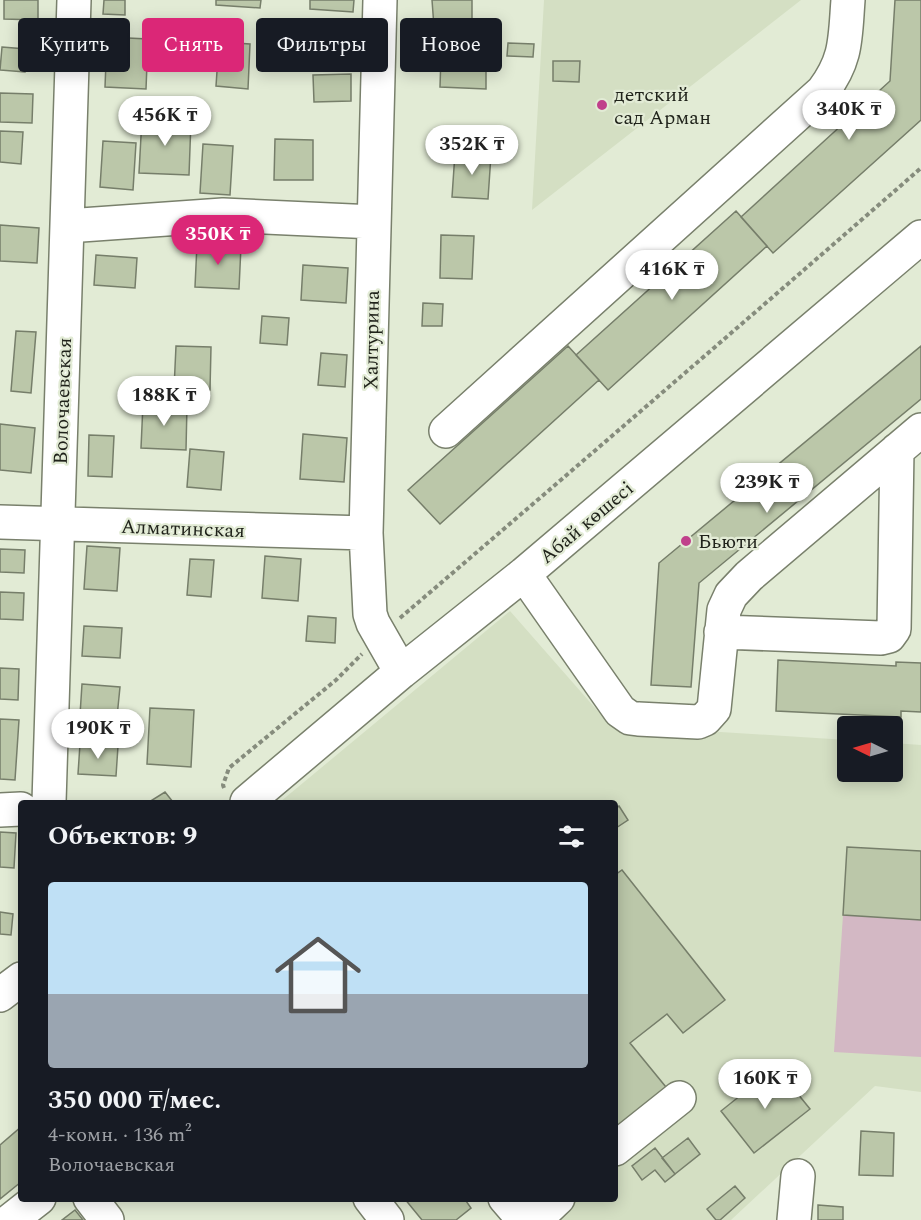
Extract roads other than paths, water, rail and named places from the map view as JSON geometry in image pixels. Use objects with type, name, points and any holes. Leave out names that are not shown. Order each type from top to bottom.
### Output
[{"type":"street","name":"Волочаевская","points":[[49,800],[74,0]]},
{"type":"street","name":"Халтурина","points":[[380,0],[366,533],[370,614],[401,672]]},
{"type":"street","points":[[446,431],[823,91],[841,62],[845,46],[848,0]]},
{"type":"street","points":[[67,226],[223,215],[374,222]]},
{"type":"street","name":"Абай көшесі","points":[[237,798],[524,574],[921,237]]},
{"type":"street","points":[[722,632],[881,638],[889,636],[894,629],[909,440]]},
{"type":"street","points":[[524,574],[620,711],[630,718],[698,722],[711,715],[715,703],[724,610],[731,595],[909,440]]},
{"type":"street","name":"Алматинская","points":[[0,522],[366,533]]},
{"type":"street","points":[[0,810],[18,809]]},
{"type":"street","points":[[0,995],[18,981]]},
{"type":"street","points":[[618,1147],[679,1098]]},
{"type":"street","points":[[794,1220],[798,1176]]},
{"type":"street","points":[[11,1220],[34,1202]]},
{"type":"street","points":[[93,1202],[107,1220]]},
{"type":"street","points":[[373,1202],[387,1220]]},
{"type":"street","points":[[513,1212],[545,1202]]},
{"type":"place","name":"детский сад Арман","points":[[602,105]]},
{"type":"place","name":"Бьюти","points":[[686,541]]}]
